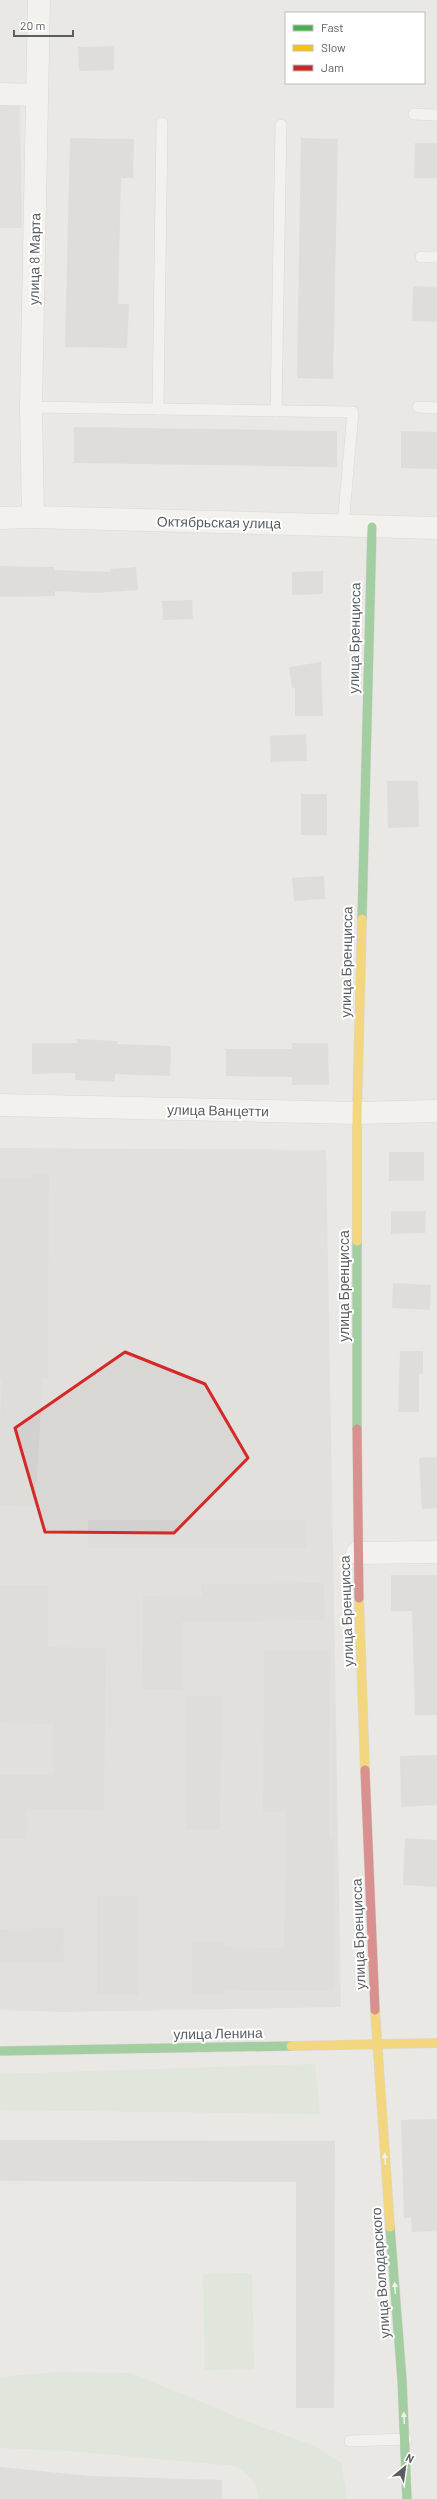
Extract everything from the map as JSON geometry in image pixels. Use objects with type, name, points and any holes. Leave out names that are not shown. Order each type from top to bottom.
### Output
[{"type":"street","name":"улица 8 Марта","points":[[33,517],[31,408],[39,0]]},
{"type":"street","points":[[0,94],[37,94]]},
{"type":"street","name":"Октябрьская улица","points":[[0,518],[33,517],[437,528]]},
{"type":"street","name":"улица Бренцисса","points":[[372,527],[357,1113],[357,1553],[376,2045]]},
{"type":"street","name":"улица Ванцетти","points":[[0,1105],[357,1113],[437,1112]]},
{"type":"street","points":[[357,1553],[437,1552]]},
{"type":"street","name":"улица Ленина","points":[[0,2051],[437,2043]]},
{"type":"street","name":"улица Володарского","points":[[376,2045],[406,2439],[408,2499]]},
{"type":"lane","points":[[414,114],[437,115]]},
{"type":"lane","points":[[158,409],[162,123]]},
{"type":"lane","points":[[276,411],[281,125]]},
{"type":"lane","points":[[421,257],[437,257]]},
{"type":"lane","points":[[418,407],[437,408]]},
{"type":"lane","points":[[31,408],[354,412],[343,525]]},
{"type":"lane","points":[[350,2441],[406,2439]]},
{"type":"highlighted area","points":[[125,1352],[205,1384],[248,1458],[174,1533],[45,1532],[15,1428]]},
{"type":"shaded area","points":[[0,104],[20,104],[22,228],[0,228]]},
{"type":"shaded area","points":[[0,1148],[326,1150],[341,2007],[64,2012],[0,2010]]},
{"type":"green space","points":[[315,2064],[320,2114],[0,2110],[0,2074]]},
{"type":"green space","points":[[252,2273],[254,2369],[205,2370],[203,2274]]},
{"type":"green space","points":[[57,2372],[131,2373],[259,2426],[313,2445],[341,2463],[347,2499],[258,2499],[255,2482],[237,2466],[69,2451],[0,2448],[0,2377]]},
{"type":"building","points":[[114,46],[114,70],[79,71],[78,47]]},
{"type":"building","points":[[70,138],[134,139],[133,178],[121,178],[118,304],[129,304],[127,348],[65,347]]},
{"type":"building","points":[[301,138],[338,139],[333,379],[297,378]]},
{"type":"building","points":[[415,143],[437,143],[437,178],[414,178]]},
{"type":"building","points":[[413,286],[437,287],[437,322],[412,321]]},
{"type":"building","points":[[74,427],[337,431],[337,467],[74,463]]},
{"type":"building","points":[[401,431],[437,432],[437,469],[401,468]]},
{"type":"building","points":[[0,566],[54,567],[55,570],[111,572],[111,569],[136,567],[138,590],[96,593],[55,591],[55,596],[0,597]]},
{"type":"building","points":[[323,571],[323,594],[292,595],[292,572]]},
{"type":"building","points":[[192,600],[193,619],[163,620],[162,601]]},
{"type":"building","points":[[321,662],[323,716],[295,716],[295,688],[292,688],[289,667]]},
{"type":"building","points":[[306,734],[307,761],[271,762],[270,736]]},
{"type":"building","points":[[387,781],[418,781],[419,827],[388,828]]},
{"type":"building","points":[[301,794],[327,794],[327,835],[301,835]]},
{"type":"building","points":[[324,876],[325,899],[294,901],[292,878]]},
{"type":"building","points":[[77,1039],[117,1041],[117,1044],[171,1046],[170,1076],[115,1074],[115,1082],[75,1080],[75,1073],[32,1074],[32,1043],[77,1043]]},
{"type":"building","points":[[292,1043],[328,1043],[329,1085],[292,1085],[292,1077],[226,1076],[226,1049],[292,1049]]},
{"type":"building","points":[[389,1152],[424,1152],[424,1181],[389,1181]]},
{"type":"building","points":[[33,1174],[49,1174],[48,1378],[43,1378],[35,1507],[0,1505],[0,1423],[3,1378],[0,1378],[0,1179],[33,1178]]},
{"type":"building","points":[[391,1211],[426,1211],[425,1233],[391,1234]]},
{"type":"building","points":[[393,1283],[431,1285],[430,1310],[392,1308]]},
{"type":"building","points":[[400,1351],[423,1351],[423,1374],[419,1374],[419,1412],[398,1412]]},
{"type":"building","points":[[437,1457],[437,1508],[422,1509],[419,1458]]},
{"type":"building","points":[[88,1520],[306,1520],[306,1548],[88,1548]]},
{"type":"building","points":[[391,1575],[437,1575],[437,1715],[415,1715],[412,1611],[391,1611]]},
{"type":"building","points":[[324,1583],[325,1620],[182,1622],[182,1690],[142,1689],[143,1596],[202,1597],[201,1584]]},
{"type":"building","points":[[0,1585],[48,1585],[48,1647],[106,1648],[104,1810],[27,1809],[27,1839],[0,1839],[0,1775],[53,1775],[53,1724],[0,1723]]},
{"type":"building","points":[[264,1650],[330,1650],[329,1839],[334,1839],[333,1991],[225,1990],[225,1994],[192,1995],[192,1941],[225,1941],[225,1947],[284,1948],[286,1812],[263,1812]]},
{"type":"building","points":[[187,1696],[222,1696],[220,1830],[186,1829]]},
{"type":"building","points":[[437,1755],[437,1805],[401,1807],[400,1756]]},
{"type":"building","points":[[405,1838],[437,1840],[437,1887],[403,1885]]},
{"type":"building","points":[[97,1896],[138,1896],[138,1995],[97,1994]]},
{"type":"building","points":[[63,1928],[64,1962],[0,1963],[0,1929]]},
{"type":"building","points":[[437,2119],[437,2231],[412,2232],[411,2218],[404,2218],[401,2120]]},
{"type":"building","points":[[0,2140],[335,2141],[334,2408],[296,2408],[296,2182],[0,2181]]},
{"type":"building","points":[[0,2467],[90,2476],[222,2480],[222,2499],[0,2499]]},
{"type":"traffic: fast","points":[[362,919],[372,527]]},
{"type":"traffic: fast","points":[[357,1241],[357,1429]]},
{"type":"traffic: fast","points":[[0,2051],[291,2046]]},
{"type":"traffic: fast","points":[[390,2227],[402,2380],[407,2499]]},
{"type":"traffic: slow","points":[[357,1241],[357,1113],[362,919]]},
{"type":"traffic: slow","points":[[359,1598],[365,1770]]},
{"type":"traffic: slow","points":[[375,2010],[390,2227]]},
{"type":"traffic: slow","points":[[291,2046],[437,2043]]},
{"type":"traffic: jam","points":[[357,1429],[359,1598]]},
{"type":"traffic: jam","points":[[365,1770],[375,2010]]}]
